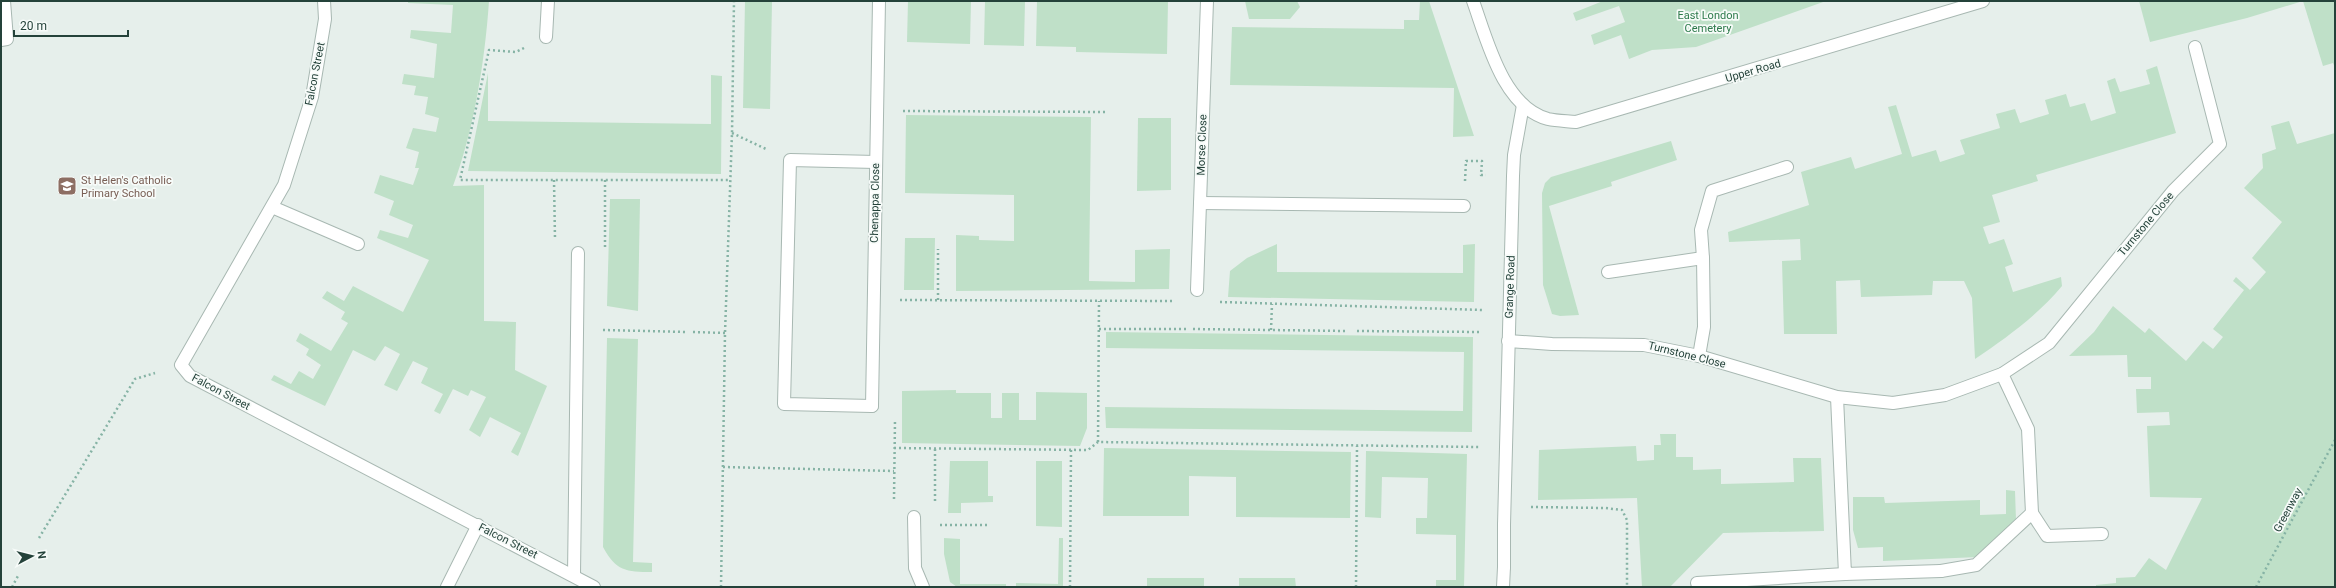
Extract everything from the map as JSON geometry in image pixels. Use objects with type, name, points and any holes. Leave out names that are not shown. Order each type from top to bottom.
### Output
[{"type":"street","points":[[1,40],[7,39],[4,1]]},
{"type":"street","name":"Falcon Street","points":[[324,1],[325,19],[312,97],[284,185],[185,355],[181,365],[190,376],[574,575],[594,587]]},
{"type":"street","points":[[546,37],[548,1]]},
{"type":"street","name":"Chenappa Close","points":[[872,406],[879,1]]},
{"type":"street","name":"Morse Close","points":[[1198,290],[1207,1]]},
{"type":"street","points":[[1473,1],[1492,54],[1508,87],[1523,105]]},
{"type":"street","name":"Upper Road","points":[[1523,105],[1547,119],[1576,122],[1984,1]]},
{"type":"street","name":"Turnstone Close","points":[[1508,337],[1552,344],[1644,344],[1699,356],[1837,397],[1893,403],[1945,395],[2002,374],[2049,343],[2173,191],[2220,144],[2195,47]]},
{"type":"street","name":"Grange Road","points":[[1503,587],[1513,176],[1514,154],[1523,105]]},
{"type":"street","points":[[872,406],[784,404],[790,160],[876,162]]},
{"type":"street","points":[[1699,356],[1704,327],[1701,230],[1712,191],[1787,167]]},
{"type":"street","points":[[1200,203],[1464,206]]},
{"type":"street","points":[[272,207],[358,244]]},
{"type":"street","points":[[574,575],[578,253]]},
{"type":"street","points":[[1608,272],[1703,258]]},
{"type":"street","points":[[2002,374],[2028,429],[2032,513],[2047,536],[2102,534]]},
{"type":"street","points":[[1837,397],[1845,574]]},
{"type":"street","points":[[1697,583],[1845,574],[1941,571],[1976,565],[2032,513]]},
{"type":"street","points":[[914,521],[915,568],[923,587]]},
{"type":"street","points":[[448,587],[478,526]]},
{"type":"path","points":[[721,587],[725,332],[729,180],[732,133],[734,1]]},
{"type":"path","points":[[546,37],[516,52],[489,50],[460,180],[729,180]]},
{"type":"path","points":[[877,111],[1107,112]]},
{"type":"path","points":[[732,133],[790,160]]},
{"type":"path","points":[[1464,206],[1466,161],[1482,161],[1481,174],[1513,176]]},
{"type":"path","points":[[554,180],[555,250],[578,253],[605,251],[605,180]]},
{"type":"path","points":[[938,249],[938,300]]},
{"type":"path","points":[[1098,442],[1099,301]]},
{"type":"path","points":[[1271,330],[1272,304]]},
{"type":"path","points":[[1099,329],[1187,329]]},
{"type":"path","points":[[577,330],[688,332]]},
{"type":"path","points":[[1194,330],[1347,331]]},
{"type":"path","points":[[1357,331],[1508,337]]},
{"type":"path","points":[[694,332],[725,332]]},
{"type":"path","points":[[39,538],[135,379],[181,365]]},
{"type":"path","points":[[872,406],[895,406],[894,503],[914,521],[987,525]]},
{"type":"path","name":"Greenway","points":[[2256,587],[2335,440]]},
{"type":"path","points":[[894,448],[1088,450],[1098,442],[1506,448]]},
{"type":"path","points":[[1356,587],[1357,446]]},
{"type":"path","points":[[914,521],[934,504],[935,449]]},
{"type":"path","points":[[1070,587],[1071,450]]},
{"type":"path","points":[[723,467],[894,471]]},
{"type":"path","points":[[1505,508],[1605,508],[1622,510],[1627,520],[1627,587]]},
{"type":"path","points":[[12,587],[18,576]]},
{"type":"green space","points":[[408,1],[489,1],[485,47],[473,119],[453,186],[484,185],[484,321],[516,322],[515,370],[547,386],[518,456],[511,452],[521,433],[490,417],[480,437],[469,430],[486,397],[471,390],[468,396],[453,389],[440,414],[434,411],[443,394],[421,383],[428,368],[413,361],[397,391],[384,385],[400,354],[385,346],[375,361],[353,350],[325,406],[271,380],[274,375],[291,384],[299,371],[313,379],[321,365],[306,355],[309,349],[296,341],[300,333],[331,351],[348,323],[341,319],[345,312],[322,298],[327,291],[344,301],[353,286],[403,312],[429,260],[377,238],[380,230],[408,238],[413,225],[389,215],[394,201],[374,193],[380,175],[413,185],[419,168],[415,168],[419,152],[406,148],[413,128],[436,132],[439,118],[425,114],[428,97],[414,95],[416,86],[402,84],[404,74],[434,78],[437,44],[410,38],[411,30],[451,33],[453,5],[408,3]]},
{"type":"green space","points":[[745,1],[772,1],[770,109],[743,108]]},
{"type":"green space","points":[[908,1],[971,1],[970,44],[907,42]]},
{"type":"green space","points":[[985,1],[1025,1],[1024,46],[984,45]]},
{"type":"green space","points":[[1037,1],[1168,1],[1167,54],[1076,52],[1076,47],[1036,46]]},
{"type":"green space","points":[[1245,1],[1297,1],[1300,7],[1290,19],[1249,19]]},
{"type":"green space","points":[[1420,1],[1429,1],[1474,136],[1453,137],[1454,88],[1230,85],[1232,27],[1404,29],[1404,20],[1419,20]]},
{"type":"green space","name":"East London Cemetery","points":[[1603,1],[1826,1],[1696,47],[1652,50],[1629,59],[1621,35],[1594,45],[1591,35],[1625,22],[1619,6],[1576,21],[1573,13]]},
{"type":"green space","points":[[2139,1],[2303,1],[2247,18],[2150,42]]},
{"type":"green space","points":[[2303,1],[2335,1],[2335,68],[2333,63],[2323,66]]},
{"type":"green space","points":[[2157,66],[2176,133],[2036,175],[2038,181],[1992,195],[2000,222],[1983,227],[1989,244],[2004,239],[2013,264],[2005,267],[2013,292],[2061,277],[2062,286],[2032,316],[1975,359],[1972,298],[1964,281],[1933,281],[1932,295],[1861,297],[1860,280],[1836,281],[1837,334],[1784,334],[1782,261],[1801,260],[1800,239],[1729,242],[1728,232],[1809,205],[1801,172],[1851,157],[1855,169],[1902,154],[1888,107],[1896,105],[1912,157],[1936,150],[1940,162],[1965,154],[1960,140],[2000,128],[1996,114],[2015,109],[2020,123],[2049,114],[2045,100],[2066,94],[2070,107],[2085,103],[2091,121],[2116,113],[2107,81],[2115,78],[2120,92],[2150,84],[2146,70]]},
{"type":"green space","points":[[488,73],[488,121],[711,124],[711,75],[722,76],[721,174],[468,171]]},
{"type":"green space","points":[[906,115],[1091,117],[1089,281],[1135,282],[1135,250],[1170,249],[1169,289],[956,291],[956,235],[979,236],[979,240],[1014,241],[1014,195],[905,193]]},
{"type":"green space","points":[[1138,118],[1171,118],[1171,190],[1137,191]]},
{"type":"green space","points":[[2289,121],[2297,144],[2335,133],[2335,587],[2096,587],[2096,585],[2116,583],[2116,578],[2135,577],[2149,558],[2166,570],[2202,498],[2150,497],[2147,426],[2170,425],[2169,412],[2137,413],[2136,389],[2151,389],[2151,377],[2128,377],[2127,355],[2069,356],[2094,332],[2113,306],[2145,333],[2149,328],[2186,361],[2203,341],[2213,349],[2223,337],[2213,329],[2244,290],[2233,281],[2236,277],[2250,290],[2266,272],[2252,258],[2282,222],[2244,188],[2263,168],[2262,154],[2276,149],[2271,126]]},
{"type":"green space","points":[[1671,141],[1677,160],[1611,182],[1612,186],[1549,206],[1579,315],[1560,316],[1552,314],[1543,285],[1542,193],[1545,183],[1551,177]]},
{"type":"green space","points":[[610,199],[640,199],[638,311],[607,306]]},
{"type":"green space","points":[[905,238],[935,238],[934,290],[904,290]]},
{"type":"green space","points":[[1277,244],[1277,272],[1463,273],[1463,245],[1475,244],[1474,302],[1228,297],[1230,271],[1247,258]]},
{"type":"green space","points":[[1106,332],[1473,337],[1472,432],[1106,428],[1105,407],[1463,411],[1464,352],[1106,348]]},
{"type":"green space","points":[[607,338],[638,339],[633,562],[652,563],[652,572],[628,570],[617,565],[612,561],[603,547]]},
{"type":"green space","points":[[956,390],[956,393],[991,393],[991,418],[1002,418],[1002,393],[1019,393],[1019,420],[1036,420],[1036,392],[1087,393],[1087,428],[1080,446],[902,443],[902,391]]},
{"type":"green space","points":[[1660,434],[1676,434],[1676,457],[1693,457],[1693,470],[1721,469],[1721,484],[1794,482],[1793,458],[1821,458],[1824,531],[1723,533],[1670,587],[1642,587],[1637,498],[1538,500],[1539,450],[1636,446],[1637,461],[1654,460],[1654,445],[1661,445]]},
{"type":"green space","points":[[1104,448],[1351,452],[1350,518],[1236,517],[1236,477],[1189,476],[1189,516],[1103,516]]},
{"type":"green space","points":[[1366,451],[1467,454],[1464,587],[1436,587],[1436,580],[1456,580],[1456,535],[1416,534],[1416,518],[1427,518],[1428,478],[1382,477],[1381,518],[1365,517]]},
{"type":"green space","points":[[950,461],[988,461],[988,496],[993,496],[993,502],[961,503],[961,513],[948,513]]},
{"type":"green space","points":[[1036,461],[1062,461],[1062,527],[1036,526]]},
{"type":"green space","points":[[2006,490],[2015,491],[2016,520],[1979,557],[1883,561],[1883,547],[1858,548],[1853,530],[1853,497],[1884,497],[1885,503],[1980,500],[1980,515],[2006,514]]},
{"type":"green space","points":[[944,538],[960,539],[960,584],[1006,584],[1006,587],[957,587],[950,582],[944,554]]},
{"type":"green space","points":[[1059,538],[1063,538],[1063,587],[1016,587],[1016,583],[1058,584]]},
{"type":"green space","points":[[1147,578],[1204,578],[1204,587],[1147,587]]},
{"type":"green space","points":[[1239,578],[1295,578],[1296,587],[1239,587]]},
{"type":"place","name":"St Helen's Catholic Primary School","points":[[67,186]]}]
